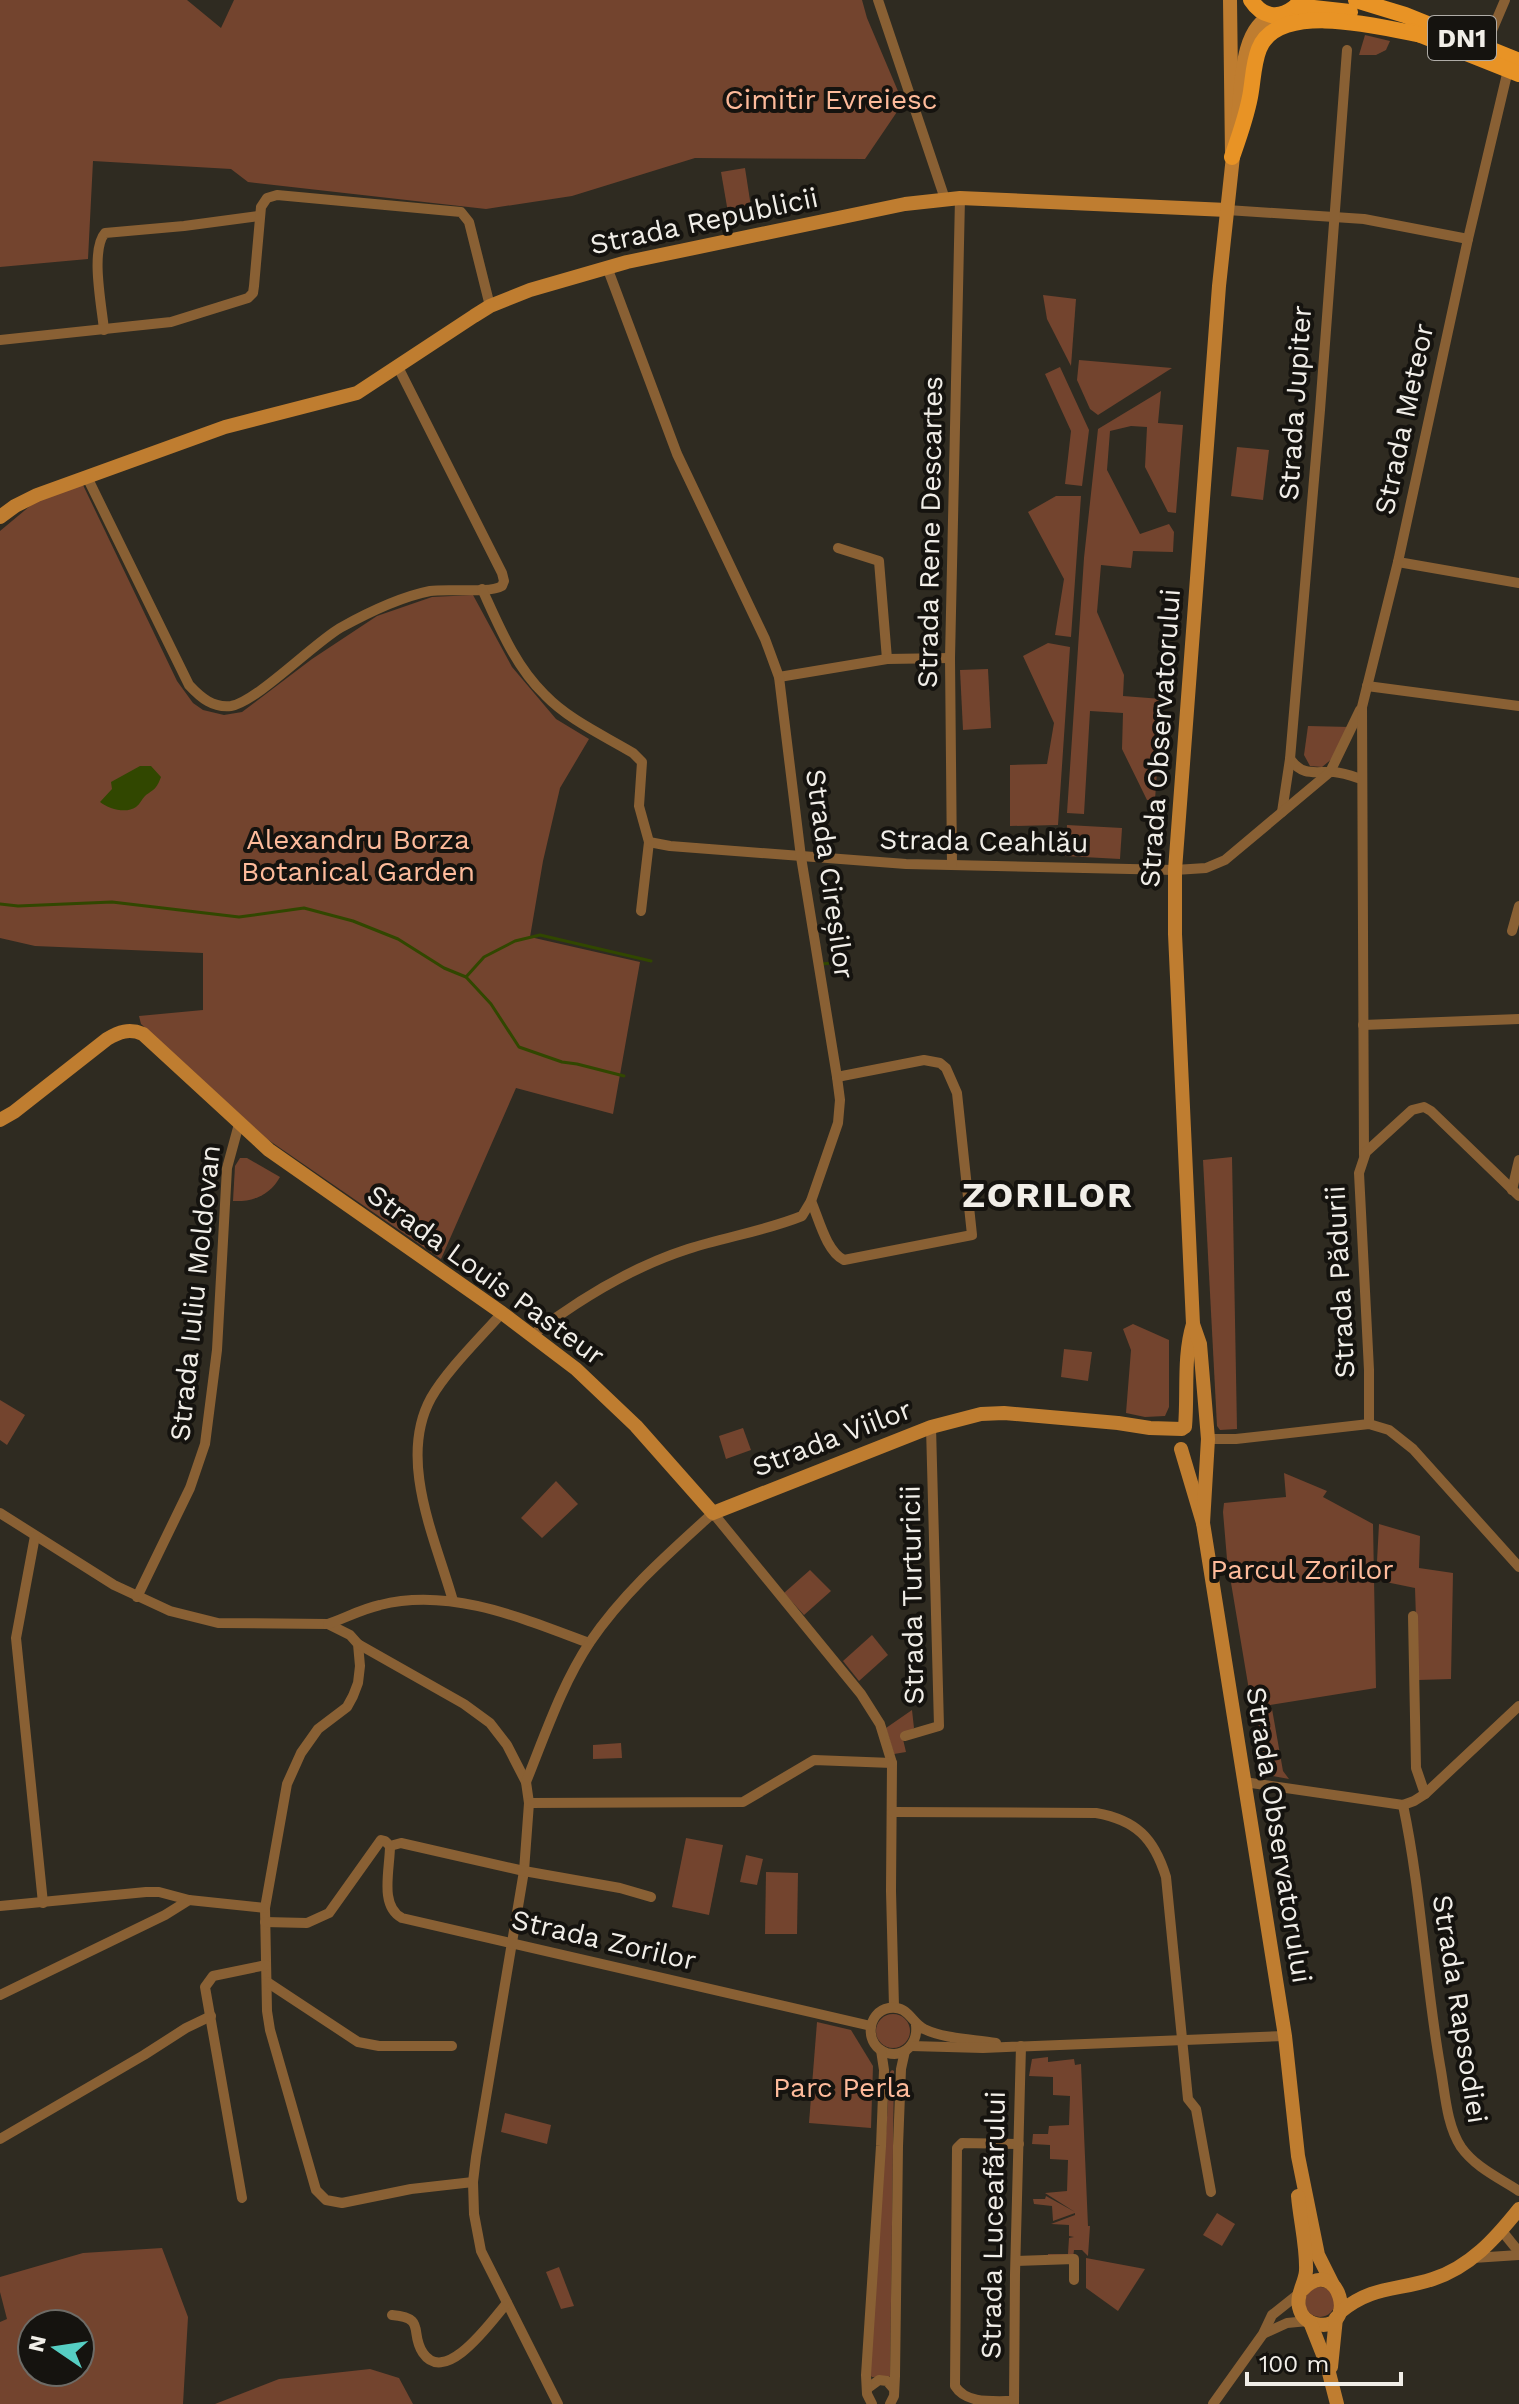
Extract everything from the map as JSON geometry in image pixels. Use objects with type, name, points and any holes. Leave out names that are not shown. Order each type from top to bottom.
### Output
[{"type":"main road","name":"Strada Observatorului","points":[[1230,0],[1232,157]]},
{"type":"main road","points":[[1230,24],[1245,0]]},
{"type":"main road","points":[[1251,0],[1258,10],[1273,16]]},
{"type":"main road","name":"DN1","points":[[1356,0],[1405,15],[1485,47],[1515,68]]},
{"type":"main road","name":"DN1","points":[[1377,0],[1405,15]]},
{"type":"main road","name":"DN1","points":[[1273,16],[1282,15],[1298,3],[1369,16],[1515,68]]},
{"type":"main road","name":"Strada Observatorului","points":[[1203,1523],[1208,1439],[1200,1344],[1193,1324],[1175,934],[1175,870],[1212,377],[1232,157],[1248,41],[1261,21],[1273,16]]},
{"type":"main road","points":[[1232,157],[1250,99],[1258,50],[1276,29],[1299,21],[1342,20],[1421,35]]},
{"type":"main road","name":"Strada Republicii","points":[[0,517],[23,501],[225,427],[346,397],[366,389],[490,306],[530,290],[607,267],[905,204],[952,199],[1227,210]]},
{"type":"main road","name":"Strada Louis Pasteur","points":[[0,1120],[107,1039],[130,1030],[137,1031],[239,1124],[294,1169],[502,1313],[576,1369],[636,1426],[713,1513]]},
{"type":"main road","name":"Strada Observatorului","points":[[1185,1422],[1187,1342],[1193,1324]]},
{"type":"main road","name":"Strada Viilor","points":[[713,1513],[931,1427],[981,1414],[1004,1413],[1165,1429],[1185,1422]]},
{"type":"main road","points":[[1185,1422],[1198,1425],[1208,1439],[1202,1451],[1193,1454],[1180,1447],[1178,1438],[1185,1422]]},
{"type":"main road","name":"Strada Viilor","points":[[1150,1428],[1171,1437],[1180,1447]]},
{"type":"main road","name":"Strada Observatorului","points":[[1180,1447],[1203,1523],[1285,2036],[1298,2156],[1318,2255],[1334,2286]]},
{"type":"main road","name":"Strada Observatorului","points":[[1298,2156],[1296,2175],[1306,2266],[1302,2291]]},
{"type":"main road","points":[[1332,2380],[1309,2322],[1299,2310],[1302,2291],[1316,2281],[1325,2281],[1348,2290],[1378,2290],[1436,2278],[1460,2268],[1473,2258],[1502,2231],[1519,2209]]},
{"type":"main road","points":[[1334,2286],[1341,2295],[1331,2353],[1337,2404]]},
{"type":"main road","points":[[1309,2322],[1322,2325],[1352,2303],[1378,2290]]},
{"type":"street","name":"Strada Rene Descartes","points":[[878,0],[952,199],[952,865]]},
{"type":"street","points":[[1485,47],[1505,0]]},
{"type":"street","name":"Strada Jupiter","points":[[1282,812],[1290,759],[1320,410],[1347,50]]},
{"type":"street","name":"Strada Meteor","points":[[1364,1155],[1362,707],[1398,562],[1468,239],[1515,68]]},
{"type":"street","points":[[0,340],[171,322],[250,297],[254,286],[259,216],[264,200],[277,195],[461,212],[469,222],[490,306]]},
{"type":"street","name":"Strada Republicii","points":[[1227,210],[1397,224],[1468,239]]},
{"type":"street","points":[[104,330],[98,264],[101,237],[111,232],[259,216]]},
{"type":"street","name":"Strada Cireșilor","points":[[607,267],[677,454],[765,639],[779,677],[801,857],[840,1100],[838,1123],[811,1201]]},
{"type":"street","points":[[87,477],[181,673],[197,694],[215,705],[235,706],[323,639],[370,613],[433,590],[499,588],[504,581],[398,367]]},
{"type":"street","points":[[838,548],[879,561],[887,659]]},
{"type":"street","points":[[1398,562],[1519,583]]},
{"type":"street","points":[[482,589],[508,645],[544,695],[562,710],[639,757],[643,768],[639,806],[649,842],[641,911]]},
{"type":"street","points":[[779,677],[887,659],[950,658]]},
{"type":"street","points":[[1367,686],[1519,706]]},
{"type":"street","points":[[1175,870],[1218,864],[1330,772],[1362,707]]},
{"type":"street","points":[[1290,759],[1305,772],[1347,774],[1361,779]]},
{"type":"street","name":"Strada Ceahlău","points":[[649,842],[801,857],[952,865],[1175,870]]},
{"type":"street","points":[[1512,931],[1519,906]]},
{"type":"street","points":[[1363,1025],[1519,1019]]},
{"type":"street","points":[[811,1201],[835,1254],[844,1260],[972,1235],[957,1093],[946,1068],[940,1063],[924,1060],[837,1077]]},
{"type":"street","name":"Strada Pădurii","points":[[1369,1424],[1369,1355],[1359,1173],[1364,1155],[1412,1110],[1424,1107],[1516,1193]]},
{"type":"street","name":"Strada Iuliu Moldovan","points":[[137,1597],[185,1499],[205,1444],[217,1350],[227,1168],[239,1124]]},
{"type":"street","points":[[1516,1193],[1519,1160]]},
{"type":"street","points":[[531,1336],[576,1303],[637,1270],[687,1249],[793,1220],[802,1216],[811,1201]]},
{"type":"street","points":[[453,1601],[422,1497],[418,1454],[420,1429],[427,1407],[440,1385],[502,1313]]},
{"type":"street","points":[[1208,1439],[1236,1439],[1369,1424],[1389,1430],[1413,1449],[1519,1567]]},
{"type":"street","name":"Strada Turturicii","points":[[905,1736],[939,1726],[931,1427]]},
{"type":"street","points":[[0,1513],[137,1597],[170,1611],[218,1623],[328,1624],[379,1605],[404,1601],[453,1601],[521,1618],[589,1643]]},
{"type":"street","name":"Strada Viilor","points":[[526,1782],[562,1694],[589,1643],[635,1584],[713,1513]]},
{"type":"street","name":"Strada Louis Pasteur","points":[[713,1513],[861,1694],[880,1724],[892,1763],[894,2007]]},
{"type":"street","points":[[35,1536],[16,1638],[43,1903]]},
{"type":"street","points":[[1413,1616],[1416,1768],[1425,1794]]},
{"type":"street","points":[[328,1624],[464,1704],[490,1723],[507,1745],[526,1782],[529,1803],[524,1871],[473,2182],[476,2233],[481,2251],[558,2404]]},
{"type":"street","points":[[358,1644],[360,1666],[353,1696],[347,1707],[318,1729],[301,1753],[287,1784],[265,1908],[267,2011],[274,2046],[320,2195],[334,2203],[342,2203],[411,2189],[473,2182]]},
{"type":"street","points":[[1244,1782],[1403,1805],[1425,1794],[1519,1706]]},
{"type":"street","points":[[529,1803],[743,1802],[814,1760],[892,1763]]},
{"type":"street","name":"Strada Rapsodiei","points":[[1403,1805],[1449,2119],[1464,2151],[1481,2168],[1519,2191]]},
{"type":"street","points":[[892,1812],[1096,1813],[1116,1816],[1142,1832],[1162,1862],[1166,1877],[1188,2099],[1196,2109],[1211,2192]]},
{"type":"street","points":[[265,1922],[307,1923],[329,1913],[378,1842],[385,1841],[390,1846],[401,1843],[651,1897]]},
{"type":"street","name":"Strada Zorilor","points":[[390,1846],[388,1898],[394,1913],[402,1918],[871,2026]]},
{"type":"street","points":[[0,1906],[159,1892],[189,1900],[265,1908]]},
{"type":"street","points":[[0,1995],[165,1915],[189,1900]]},
{"type":"street","points":[[242,2198],[205,1987],[210,1979],[219,1974],[266,1965]]},
{"type":"street","points":[[267,1982],[358,2042],[379,2046],[452,2046]]},
{"type":"street","points":[[1020,2046],[937,2034],[916,2025],[905,2011],[894,2007],[879,2012],[871,2026],[873,2042],[881,2050],[896,2054],[908,2048],[963,2049],[1285,2036]]},
{"type":"street","points":[[0,2139],[211,2016]]},
{"type":"street","points":[[890,2404],[894,2396],[895,2376],[900,2084],[902,2058],[916,2036],[916,2025]]},
{"type":"street","name":"Strada Luceafărului","points":[[1014,2403],[1020,2046]]},
{"type":"street","points":[[872,2404],[867,2394],[866,2375],[884,2070],[881,2050]]},
{"type":"street","points":[[1014,2403],[967,2400],[955,2386],[957,2148],[962,2143],[1019,2144]]},
{"type":"street","points":[[1502,2231],[1519,2253]]},
{"type":"street","points":[[1473,2258],[1519,2253]]},
{"type":"street","points":[[1016,2261],[1074,2259],[1074,2280]]},
{"type":"street","points":[[1213,2404],[1263,2334],[1272,2315],[1302,2291]]},
{"type":"street","points":[[392,2315],[408,2317],[415,2323],[422,2352],[432,2361],[440,2362],[464,2353],[507,2303]]},
{"type":"street","points":[[1263,2334],[1287,2323],[1309,2322]]},
{"type":"street","points":[[868,2388],[879,2380],[887,2381],[893,2388]]},
{"type":"green space","name":"Cimitir Evreiesc","points":[[0,0],[187,0],[221,28],[234,0],[862,0],[903,103],[865,159],[695,158],[572,196],[486,209],[248,182],[231,169],[93,161],[88,259],[0,267]]},
{"type":"green space","points":[[1365,35],[1390,41],[1386,50],[1376,55],[1359,55]]},
{"type":"green space","points":[[745,168],[753,220],[730,224],[721,172]]},
{"type":"green space","points":[[1043,295],[1076,299],[1071,366],[1047,319]]},
{"type":"green space","points":[[1079,360],[1172,368],[1098,415],[1090,409],[1077,380]]},
{"type":"green space","points":[[1060,367],[1089,430],[1082,486],[1065,484],[1071,431],[1045,374]]},
{"type":"green space","points":[[1161,391],[1158,423],[1183,425],[1176,513],[1168,512],[1145,467],[1147,427],[1131,426],[1110,431],[1107,470],[1140,534],[1169,524],[1174,532],[1173,552],[1133,551],[1131,568],[1101,565],[1097,612],[1124,675],[1123,696],[1162,699],[1155,800],[1147,800],[1122,749],[1123,713],[1090,711],[1084,814],[1067,813],[1084,558],[1098,429]]},
{"type":"green space","points":[[1237,447],[1269,450],[1263,500],[1231,496]]},
{"type":"green space","name":"Alexandru Borza Botanical Garden","points":[[83,485],[177,681],[193,703],[203,710],[224,715],[242,712],[312,659],[377,616],[432,597],[473,595],[512,667],[556,719],[589,739],[560,788],[530,937],[640,962],[613,1114],[516,1088],[441,1259],[267,1139],[141,1024],[139,1016],[203,1010],[203,953],[35,946],[0,938],[0,531],[36,501]]},
{"type":"green space","points":[[1056,496],[1081,496],[1071,637],[1055,635],[1064,579],[1028,512]]},
{"type":"green space","points":[[1048,643],[1070,647],[1058,825],[1010,826],[1010,765],[1047,764],[1054,723],[1023,656]]},
{"type":"green space","points":[[988,669],[991,728],[963,730],[960,670]]},
{"type":"green space","points":[[1308,726],[1350,727],[1333,758],[1322,767],[1310,766],[1304,755]]},
{"type":"green space","points":[[1067,825],[1122,828],[1120,859],[1065,856]]},
{"type":"green space","points":[[1232,1157],[1237,1429],[1220,1430],[1217,1426],[1203,1160]]},
{"type":"green space","points":[[240,1158],[247,1158],[280,1177],[260,1196],[233,1201],[235,1166]]},
{"type":"green space","points":[[1133,1324],[1169,1340],[1169,1407],[1165,1416],[1145,1417],[1126,1413],[1131,1350],[1123,1329]]},
{"type":"green space","points":[[1064,1349],[1092,1352],[1088,1381],[1061,1377]]},
{"type":"green space","points":[[0,1400],[25,1415],[7,1445],[0,1440]]},
{"type":"green space","points":[[743,1428],[751,1450],[726,1459],[719,1436]]},
{"type":"green space","name":"Parcul Zorilor","points":[[1284,1473],[1327,1491],[1323,1497],[1373,1524],[1376,1688],[1252,1708],[1227,1559],[1224,1503],[1286,1497]]},
{"type":"green space","points":[[556,1481],[578,1504],[542,1538],[521,1518]]},
{"type":"green space","points":[[1379,1524],[1420,1536],[1419,1568],[1453,1573],[1451,1679],[1418,1680],[1415,1588],[1376,1580]]},
{"type":"green space","points":[[810,1570],[831,1591],[804,1615],[784,1593]]},
{"type":"green space","points":[[872,1635],[888,1655],[859,1681],[843,1661]]},
{"type":"green space","points":[[1272,1709],[1283,1771],[1289,1779],[1267,1775],[1256,1712]]},
{"type":"green space","points":[[912,1710],[914,1728],[902,1735],[906,1752],[894,1754],[886,1728]]},
{"type":"green space","points":[[621,1743],[622,1758],[593,1759],[593,1745]]},
{"type":"green space","points":[[686,1838],[723,1845],[709,1915],[672,1907]]},
{"type":"green space","points":[[746,1855],[763,1859],[757,1885],[740,1882]]},
{"type":"green space","points":[[766,1872],[798,1873],[797,1934],[765,1934]]},
{"type":"green space","points":[[893,2014],[905,2019],[910,2031],[905,2043],[893,2048],[881,2043],[876,2031],[881,2019]]},
{"type":"green space","name":"Parc Perla","points":[[817,2022],[851,2030],[873,2066],[871,2128],[809,2123]]},
{"type":"green space","points":[[1048,2057],[1048,2062],[1074,2059],[1075,2065],[1081,2064],[1090,2226],[1088,2256],[1082,2250],[1074,2250],[1073,2258],[1048,2259],[1048,2254],[1068,2254],[1069,2238],[1074,2237],[1069,2236],[1069,2225],[1051,2224],[1075,2213],[1053,2221],[1052,2206],[1034,2204],[1033,2199],[1045,2199],[1046,2196],[1075,2212],[1045,2193],[1067,2191],[1068,2160],[1050,2159],[1050,2145],[1032,2144],[1033,2134],[1048,2134],[1049,2126],[1069,2125],[1070,2096],[1053,2095],[1053,2077],[1029,2076],[1032,2059]]},
{"type":"green space","points":[[894,2071],[888,2378],[870,2375]]},
{"type":"green space","points":[[505,2113],[551,2125],[547,2144],[501,2132]]},
{"type":"green space","points":[[1217,2213],[1235,2224],[1222,2246],[1203,2235]]},
{"type":"green space","points":[[162,2248],[188,2317],[183,2404],[0,2404],[0,2322],[7,2319],[0,2292],[0,2277],[83,2253]]},
{"type":"green space","points":[[1086,2258],[1145,2269],[1118,2311],[1086,2288]]},
{"type":"green space","points":[[559,2267],[574,2306],[561,2309],[546,2272]]},
{"type":"green space","points":[[1320,2287],[1331,2291],[1335,2302],[1331,2313],[1320,2317],[1309,2313],[1305,2302],[1309,2291]]},
{"type":"green space","points":[[370,2369],[399,2378],[413,2404],[215,2404],[279,2379]]},
{"type":"shaded area","points":[[140,766],[151,766],[161,777],[156,787],[137,806],[113,809],[100,802],[112,789],[111,782]]},
{"type":"waterway","points":[[0,904],[112,902],[239,917],[304,908],[353,921],[398,939],[444,968],[466,977],[491,1004],[519,1047],[562,1062],[624,1076]]},
{"type":"waterway","points":[[466,977],[484,957],[515,941],[540,935],[651,961]]},
{"type":"waterway","points":[[821,964],[842,962]]},
{"type":"district","name":"ZORILOR","points":[[1048,1195]]}]
